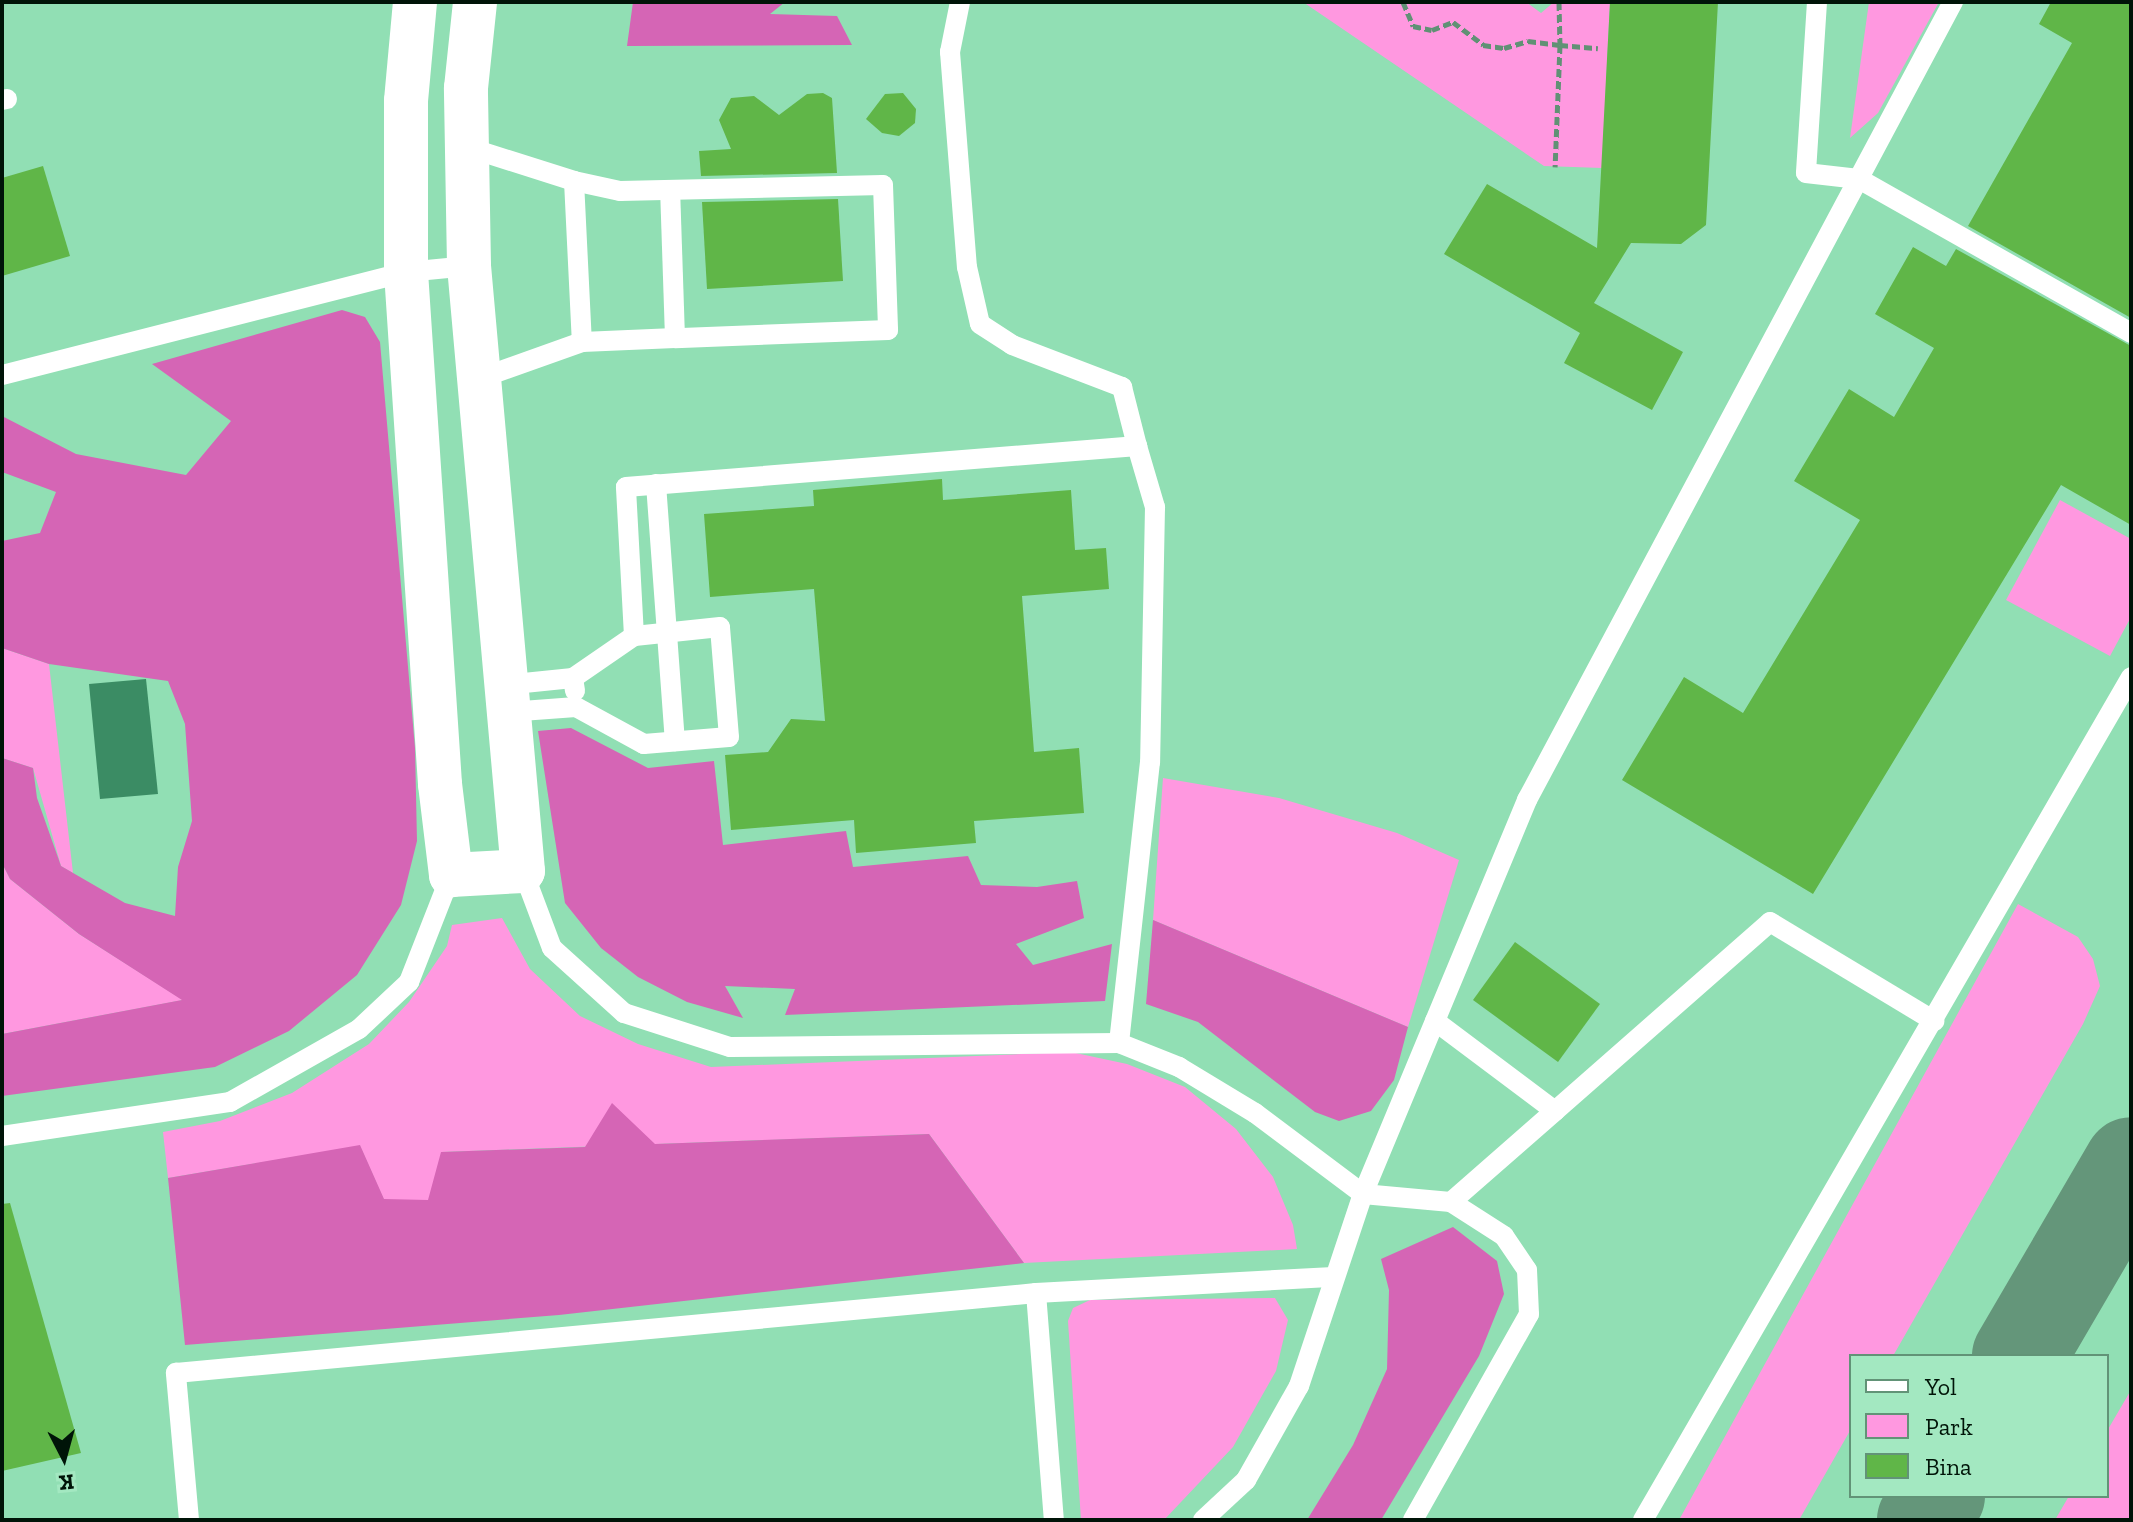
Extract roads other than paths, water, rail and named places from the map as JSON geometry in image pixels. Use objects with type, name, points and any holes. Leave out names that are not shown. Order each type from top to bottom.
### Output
[{"type":"street","points":[[415,2],[406,101],[406,272],[439,769],[451,875],[523,871],[469,266],[466,88],[475,2]]},
{"type":"lane","points":[[960,2],[950,52],[967,267],[980,324],[1012,345],[1122,387],[1155,507],[1150,762],[1119,1043]]},
{"type":"lane","points":[[1817,2],[1806,173],[1859,179],[2131,333]]},
{"type":"lane","points":[[1203,1520],[1246,1480],[1299,1386],[1363,1194],[1527,800],[1953,2]]},
{"type":"lane","points":[[467,147],[574,181],[620,191],[883,185],[884,200],[888,330],[582,342],[478,379]]},
{"type":"lane","points":[[574,181],[582,342]]},
{"type":"lane","points":[[670,190],[675,338]]},
{"type":"lane","points":[[2,375],[406,272],[469,266]]},
{"type":"lane","points":[[634,636],[626,487],[1137,446]]},
{"type":"lane","points":[[656,484],[675,741]]},
{"type":"lane","points":[[720,627],[729,737],[644,744],[576,707],[506,699],[573,678],[634,636],[720,627]]},
{"type":"lane","points":[[1643,1520],[2131,677]]},
{"type":"lane","points":[[573,678],[576,707]]},
{"type":"lane","points":[[523,871],[552,948],[624,1013],[730,1047],[1119,1043],[1179,1067],[1255,1113],[1363,1194],[1451,1202],[1504,1236],[1527,1270],[1529,1314],[1413,1520]]},
{"type":"lane","points":[[2,1136],[230,1102],[359,1029],[409,982],[451,875]]},
{"type":"lane","points":[[1451,1202],[1770,922],[1934,1021]]},
{"type":"lane","points":[[1435,1021],[1555,1111]]},
{"type":"lane","points":[[189,1520],[176,1373],[1036,1293],[1334,1277]]},
{"type":"lane","points":[[1036,1293],[1054,1520]]}]
